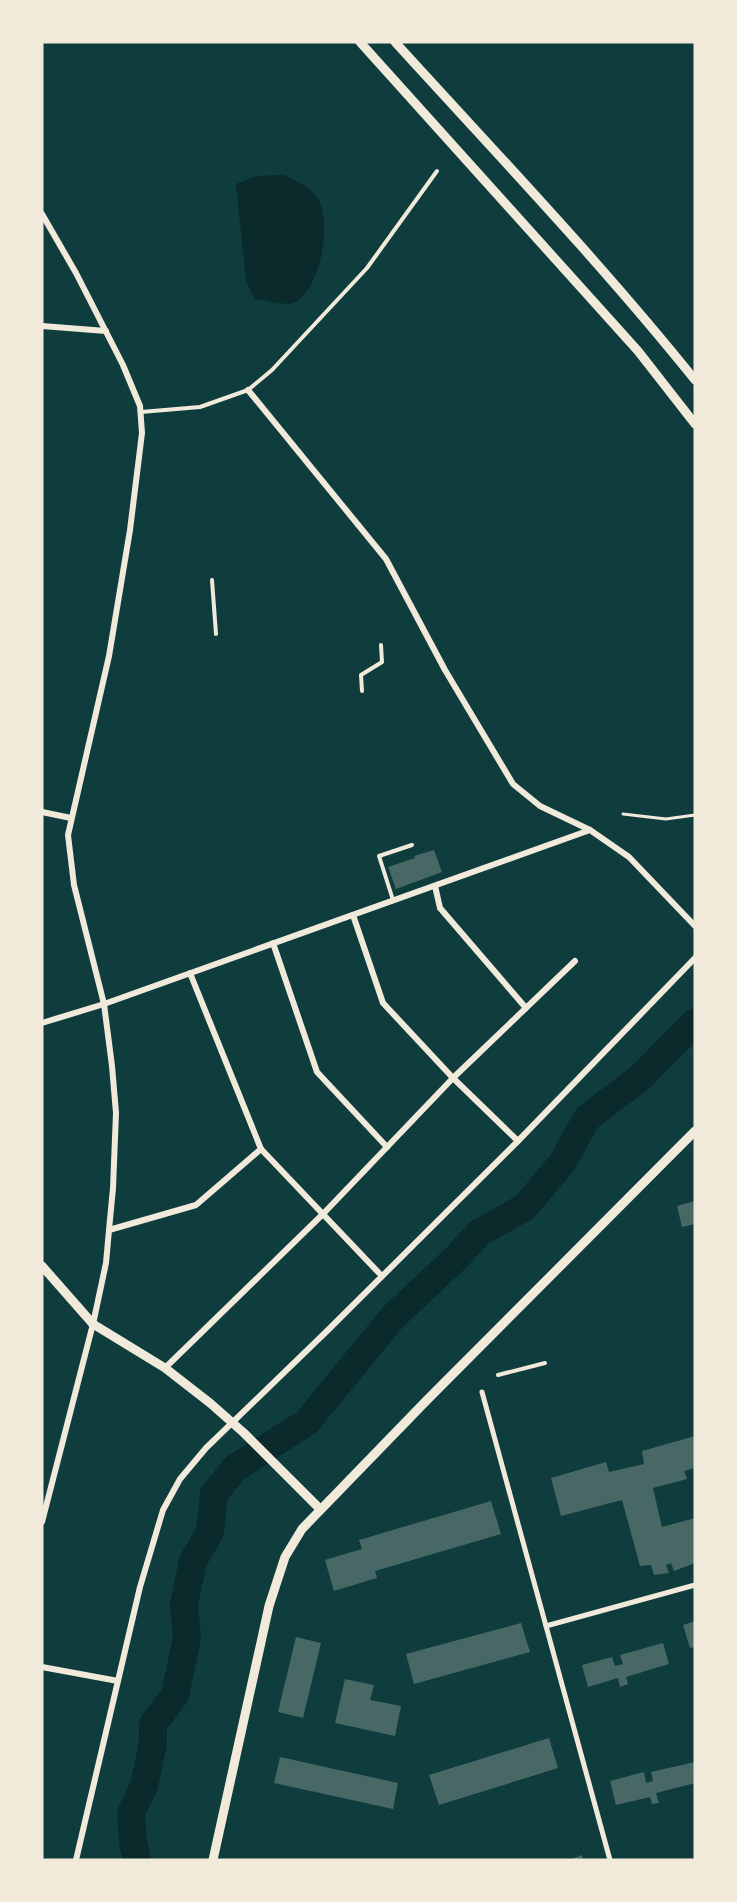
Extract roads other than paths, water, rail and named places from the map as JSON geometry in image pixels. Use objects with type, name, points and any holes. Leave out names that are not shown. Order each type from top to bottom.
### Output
[{"type":"street","points":[[360,42],[638,351],[695,424]]},
{"type":"street","points":[[395,42],[573,238],[659,335],[695,380]]},
{"type":"street","points":[[42,214],[76,273],[123,365],[140,406],[142,433],[130,530],[111,645],[68,835],[74,885],[104,1004],[112,1066],[116,1113],[106,1263],[93,1324],[42,1522]]},
{"type":"street","points":[[42,326],[106,331]]},
{"type":"street","points":[[248,390],[386,559],[445,670],[513,784],[540,806],[590,830],[629,856],[695,926]]},
{"type":"street","points":[[42,812],[72,818]]},
{"type":"street","points":[[42,1023],[104,1004],[590,830]]},
{"type":"street","points":[[435,886],[440,908],[526,1008]]},
{"type":"street","points":[[353,915],[383,1003],[453,1078],[518,1141]]},
{"type":"street","points":[[273,943],[317,1072],[387,1147]]},
{"type":"street","points":[[76,1860],[140,1587],[163,1510],[180,1479],[206,1448],[518,1141],[695,958]]},
{"type":"street","points":[[165,1368],[323,1214],[453,1078],[575,961]]},
{"type":"street","points":[[190,973],[261,1149],[380,1274]]},
{"type":"street","points":[[213,1860],[269,1606],[285,1557],[303,1528],[675,1154],[695,1131]]},
{"type":"street","points":[[109,1230],[196,1205],[261,1149]]},
{"type":"street","points":[[42,1266],[93,1324],[165,1368],[232,1422],[320,1509]]},
{"type":"street","points":[[482,1392],[610,1860]]},
{"type":"street","points":[[546,1626],[695,1585]]},
{"type":"street","points":[[42,1667],[118,1681]]},
{"type":"lane","points":[[141,412],[200,407],[248,390],[272,370],[368,268],[437,171]]},
{"type":"lane","points":[[212,580],[216,634]]},
{"type":"lane","points":[[362,691],[361,675],[382,662],[381,645]]},
{"type":"lane","points":[[393,901],[379,856],[412,845]]},
{"type":"lane","points":[[498,1375],[545,1363]]},
{"type":"water","points":[[284,175],[312,191],[318,199],[324,223],[322,254],[312,283],[296,302],[288,304],[255,299],[246,281],[236,184],[256,176]]},
{"type":"waterway","points":[[137,1860],[131,1813],[144,1786],[153,1743],[153,1724],[175,1695],[187,1638],[184,1604],[193,1561],[210,1532],[214,1494],[235,1468],[307,1422],[393,1317],[455,1259],[479,1233],[525,1207],[562,1163],[587,1118],[641,1077],[695,1022]]}]
